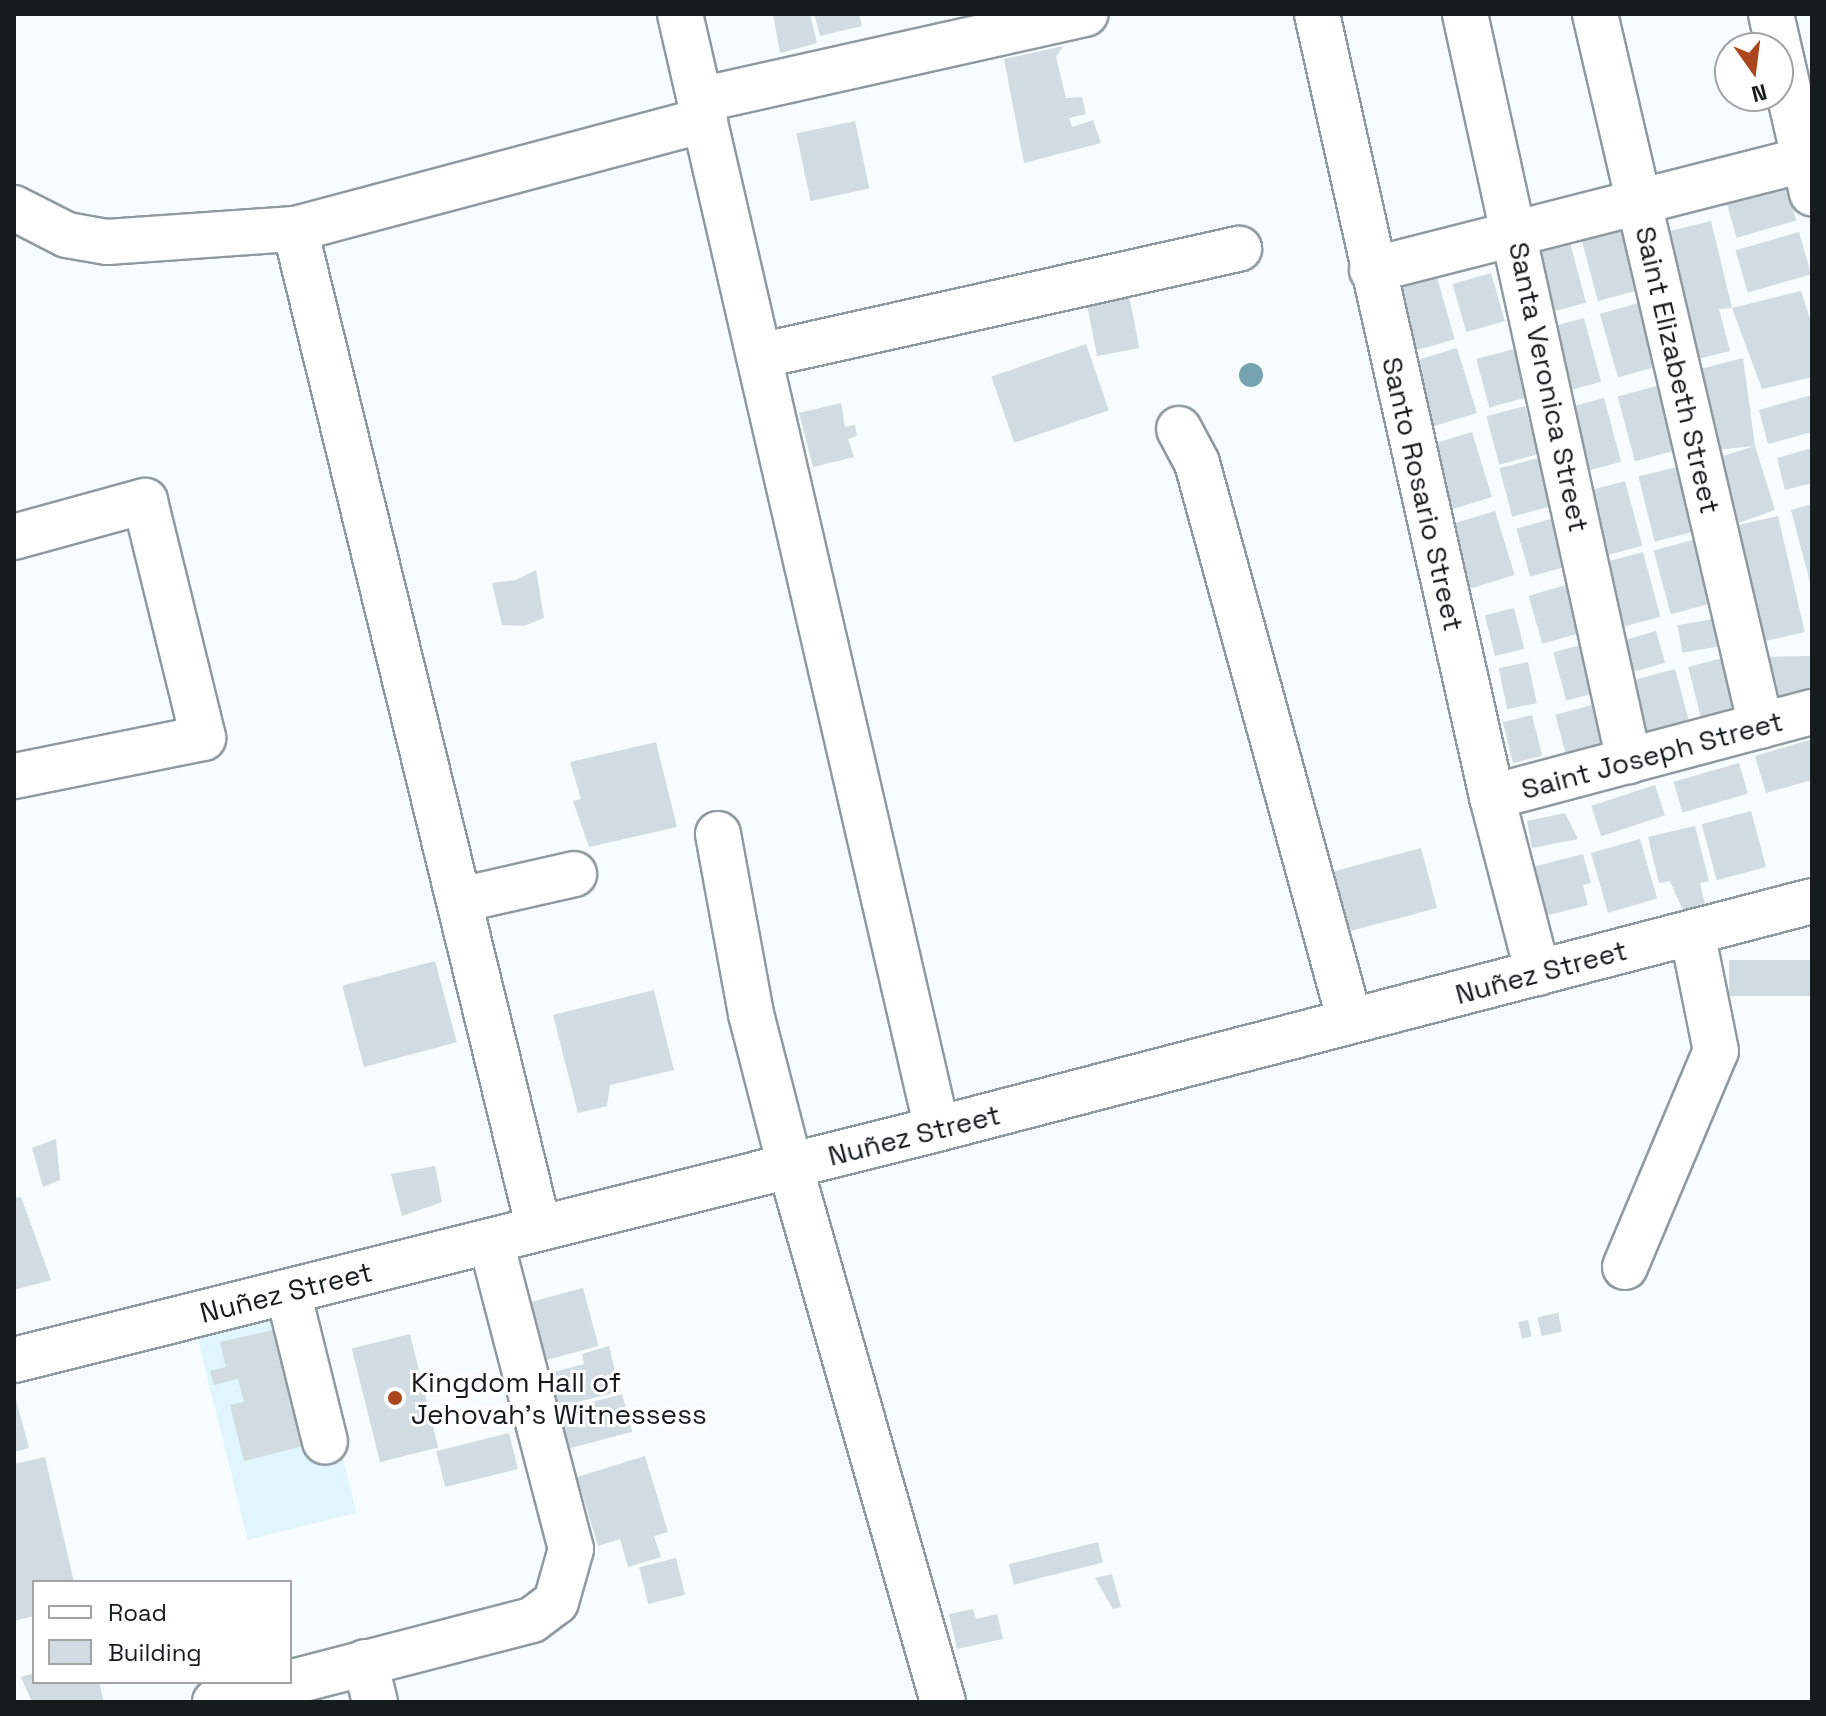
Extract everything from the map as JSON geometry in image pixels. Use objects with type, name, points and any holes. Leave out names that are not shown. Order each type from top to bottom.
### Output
[{"type":"street","points":[[680,14],[937,1129]]},
{"type":"street","points":[[14,208],[67,235],[107,242],[295,229],[702,110],[1086,14]]},
{"type":"street","name":"Santo Rosario Street","points":[[1317,14],[1492,797],[1538,973]]},
{"type":"street","name":"Santa Veronica Street","points":[[1465,14],[1516,234],[1629,761]]},
{"type":"street","name":"Saint Elizabeth Street","points":[[1595,14],[1761,726]]},
{"type":"street","points":[[1372,270],[1639,202],[1809,170],[1771,14]]},
{"type":"street","points":[[295,229],[539,1229]]},
{"type":"street","points":[[759,356],[1239,249]]},
{"type":"street","points":[[1179,429],[1197,463],[1350,1021]]},
{"type":"street","points":[[14,537],[145,501],[203,738],[14,776]]},
{"type":"street","name":"Saint Joseph Street","points":[[1492,797],[1812,712]]},
{"type":"street","points":[[718,834],[751,1014],[790,1166],[943,1702]]},
{"type":"street","points":[[460,900],[574,874]]},
{"type":"street","name":"Nuñez Street","points":[[14,1360],[937,1129],[1812,901]]},
{"type":"street","points":[[1625,1267],[1716,1051],[1692,932]]},
{"type":"street","points":[[215,1702],[370,1682],[532,1620],[556,1602],[568,1569],[571,1549],[491,1241]]},
{"type":"street","points":[[288,1292],[325,1441]]},
{"type":"shaded area","points":[[306,1310],[357,1513],[248,1540],[197,1337]]},
{"type":"building","points":[[773,14],[810,14],[817,43],[780,53]]},
{"type":"building","points":[[814,14],[859,14],[862,26],[820,36]]},
{"type":"building","points":[[1064,46],[1056,57],[1066,98],[1082,97],[1086,114],[1069,118],[1072,127],[1093,120],[1101,143],[1024,163],[1004,59]]},
{"type":"building","points":[[855,121],[869,188],[811,201],[796,133]]},
{"type":"building","points":[[1786,185],[1796,221],[1737,238],[1726,202]]},
{"type":"building","points":[[1711,221],[1732,308],[1719,309],[1730,351],[1698,359],[1666,232]]},
{"type":"building","points":[[1626,224],[1643,289],[1598,301],[1581,236]]},
{"type":"building","points":[[1799,232],[1811,274],[1748,292],[1736,250]]},
{"type":"building","points":[[1569,239],[1586,303],[1540,315],[1523,251]]},
{"type":"building","points":[[1491,273],[1505,321],[1466,332],[1453,284]]},
{"type":"building","points":[[1436,274],[1455,339],[1408,353],[1389,288]]},
{"type":"building","points":[[1801,291],[1812,325],[1812,377],[1762,389],[1732,308]]},
{"type":"building","points":[[1129,295],[1139,348],[1097,356],[1087,303]]},
{"type":"building","points":[[1645,301],[1663,364],[1618,377],[1600,314]]},
{"type":"building","points":[[1584,318],[1601,382],[1556,394],[1539,330]]},
{"type":"building","points":[[1086,344],[1109,410],[1014,443],[991,377]]},
{"type":"building","points":[[1457,348],[1477,413],[1430,427],[1410,362]]},
{"type":"building","points":[[1514,349],[1527,397],[1489,407],[1476,359]]},
{"type":"building","points":[[1743,358],[1755,446],[1715,450],[1696,370]]},
{"type":"building","points":[[1664,384],[1681,449],[1635,461],[1618,396]]},
{"type":"building","points":[[1812,395],[1812,432],[1768,444],[1759,410]]},
{"type":"building","points":[[1604,398],[1621,462],[1576,474],[1559,410]]},
{"type":"building","points":[[841,403],[845,427],[855,425],[857,436],[848,439],[854,457],[813,467],[799,413]]},
{"type":"building","points":[[1525,406],[1538,454],[1499,465],[1486,416]]},
{"type":"building","points":[[1472,432],[1492,497],[1446,511],[1426,446]]},
{"type":"building","points":[[1755,446],[1775,510],[1733,525],[1710,460]]},
{"type":"building","points":[[1812,448],[1812,483],[1785,490],[1777,458]]},
{"type":"building","points":[[1538,458],[1551,506],[1512,517],[1499,468]]},
{"type":"building","points":[[1685,465],[1701,530],[1655,542],[1638,477]]},
{"type":"building","points":[[1625,481],[1642,546],[1596,558],[1579,493]]},
{"type":"building","points":[[1812,504],[1812,586],[1811,586],[1791,510]]},
{"type":"building","points":[[1495,511],[1515,575],[1469,589],[1449,525]]},
{"type":"building","points":[[1778,516],[1805,632],[1760,642],[1733,526]]},
{"type":"building","points":[[1554,518],[1568,566],[1530,577],[1517,529]]},
{"type":"building","points":[[1700,538],[1717,602],[1671,614],[1654,550]]},
{"type":"building","points":[[1643,552],[1660,617],[1614,629],[1597,564]]},
{"type":"building","points":[[536,570],[544,618],[524,626],[502,625],[492,583],[516,580]]},
{"type":"building","points":[[1566,585],[1580,633],[1542,644],[1529,596]]},
{"type":"building","points":[[1514,608],[1524,649],[1495,656],[1485,615]]},
{"type":"building","points":[[1719,618],[1724,646],[1683,653],[1678,625]]},
{"type":"building","points":[[1656,631],[1665,663],[1630,673],[1620,641]]},
{"type":"building","points":[[1592,642],[1605,690],[1566,701],[1553,652]]},
{"type":"building","points":[[1811,656],[1812,700],[1767,701],[1766,657]]},
{"type":"building","points":[[1727,657],[1742,719],[1704,729],[1688,667]]},
{"type":"building","points":[[1528,662],[1537,703],[1507,709],[1499,668]]},
{"type":"building","points":[[1675,669],[1692,734],[1647,746],[1630,681]]},
{"type":"building","points":[[1592,705],[1605,753],[1568,763],[1555,715]]},
{"type":"building","points":[[1532,715],[1542,756],[1513,763],[1503,722]]},
{"type":"building","points":[[1812,739],[1812,780],[1766,793],[1755,756]]},
{"type":"building","points":[[656,742],[677,827],[589,847],[573,801],[581,799],[570,762]]},
{"type":"building","points":[[1739,763],[1748,794],[1682,813],[1674,782]]},
{"type":"building","points":[[1655,785],[1665,815],[1601,836],[1591,806]]},
{"type":"building","points":[[1751,811],[1766,867],[1717,880],[1702,824]]},
{"type":"building","points":[[1565,813],[1578,839],[1532,848],[1527,821]]},
{"type":"building","points":[[1695,826],[1709,881],[1700,883],[1706,908],[1684,913],[1670,881],[1659,883],[1648,837]]},
{"type":"building","points":[[1640,839],[1657,899],[1608,913],[1591,853]]},
{"type":"building","points":[[1421,848],[1437,908],[1336,935],[1320,875]]},
{"type":"building","points":[[1583,854],[1591,883],[1583,885],[1588,905],[1541,917],[1529,868]]},
{"type":"building","points":[[1729,960],[1812,960],[1812,996],[1729,996]]},
{"type":"building","points":[[435,961],[457,1042],[364,1067],[342,986]]},
{"type":"building","points":[[654,990],[674,1070],[610,1085],[607,1106],[578,1113],[553,1015]]},
{"type":"building","points":[[56,1139],[60,1180],[43,1187],[32,1148]]},
{"type":"building","points":[[435,1166],[442,1202],[402,1216],[391,1174]]},
{"type":"building","points":[[21,1197],[51,1280],[14,1290],[14,1198]]},
{"type":"building","points":[[583,1288],[599,1346],[546,1360],[531,1302]]},
{"type":"building","points":[[1558,1313],[1562,1332],[1541,1336],[1537,1317]]},
{"type":"building","points":[[1528,1320],[1532,1337],[1522,1339],[1518,1322]]},
{"type":"building","points":[[290,1326],[319,1442],[244,1461],[230,1405],[244,1402],[238,1379],[214,1385],[210,1371],[226,1367],[220,1342]]},
{"type":"building","name":"Kingdom Hall of Jehovah's Witnessess","points":[[410,1334],[438,1448],[380,1462],[352,1349]]},
{"type":"building","points":[[609,1346],[620,1391],[551,1409],[542,1375],[584,1364],[582,1354]]},
{"type":"building","points":[[14,1392],[29,1448],[14,1452]]},
{"type":"building","points":[[622,1394],[632,1432],[565,1450],[555,1412]]},
{"type":"building","points":[[509,1433],[518,1469],[445,1487],[436,1451]]},
{"type":"building","points":[[645,1456],[668,1532],[654,1536],[661,1557],[628,1567],[620,1539],[598,1546],[577,1477]]},
{"type":"building","points":[[45,1457],[74,1580],[32,1580],[32,1616],[14,1621],[14,1464]]},
{"type":"building","points":[[1098,1542],[1103,1562],[1014,1585],[1009,1564]]},
{"type":"building","points":[[676,1558],[685,1595],[648,1604],[639,1567]]},
{"type":"building","points":[[1112,1574],[1121,1607],[1113,1609],[1095,1578]]},
{"type":"building","points":[[973,1609],[976,1619],[997,1614],[1003,1639],[957,1649],[949,1614]]},
{"type":"building","points":[[32,1674],[32,1684],[100,1684],[104,1702],[32,1702],[21,1677]]},
{"type":"place","name":"Kingdom Hall of Jehovah's Witnessess","points":[[395,1398]]}]
